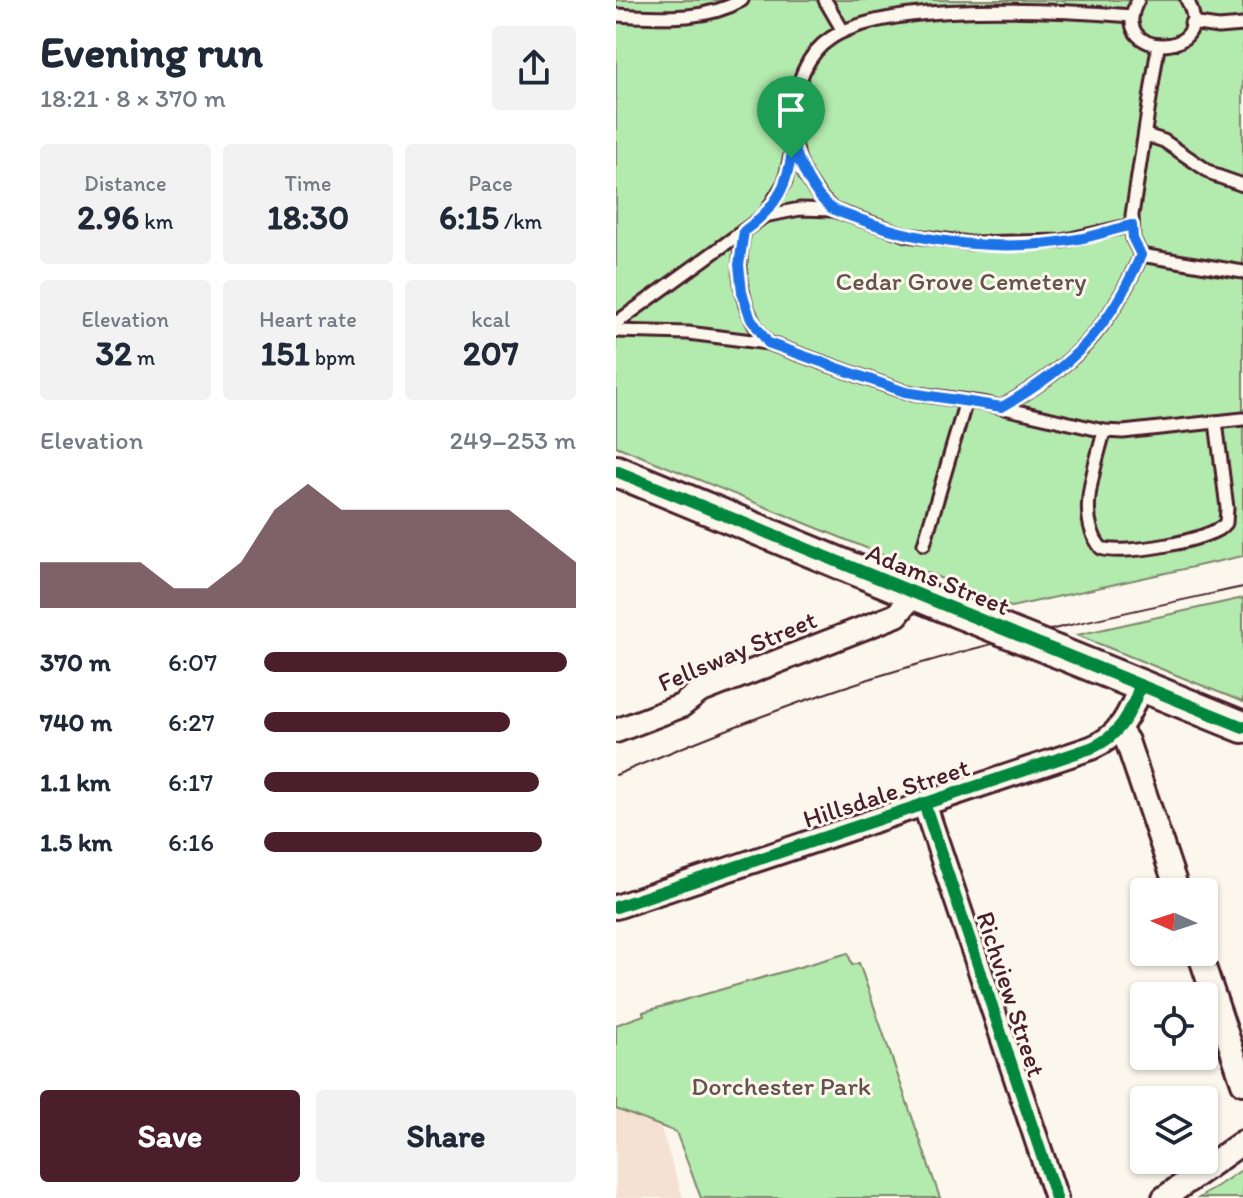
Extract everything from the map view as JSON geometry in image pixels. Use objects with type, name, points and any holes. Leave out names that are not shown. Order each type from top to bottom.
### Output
[{"type":"main road","name":"Adams Street","points":[[616,471],[1243,727]]},
{"type":"street","name":"Fellsway Street","points":[[616,731],[681,706],[699,692],[897,615],[914,593]]},
{"type":"street","points":[[1140,686],[1119,729],[1127,741],[1173,878]]},
{"type":"street","name":"Hillsdale Street","points":[[616,907],[1091,748],[1119,729]]},
{"type":"street","name":"Richview Street","points":[[924,803],[1056,1198]]},
{"type":"street","points":[[1204,966],[1243,1083]]},
{"type":"street","points":[[1164,1198],[1243,1142]]},
{"type":"lane","points":[[616,15],[693,16],[721,10],[742,0]]},
{"type":"lane","points":[[825,0],[843,31]]},
{"type":"lane","points":[[1138,0],[1132,16],[1134,27],[1139,36],[1158,47],[1180,41],[1191,23],[1192,13],[1187,0]]},
{"type":"lane","points":[[616,323],[764,216],[785,182],[793,145],[795,98],[805,68],[822,45],[843,31],[888,19],[943,12],[1068,12],[1132,16]]},
{"type":"lane","points":[[1191,23],[1218,27],[1243,25]]},
{"type":"lane","points":[[1141,255],[1133,239],[1132,225],[1158,47]]},
{"type":"lane","points":[[1146,135],[1164,141],[1214,175],[1243,185]]},
{"type":"lane","points":[[793,145],[818,195],[833,210]]},
{"type":"lane","points":[[764,216],[800,209],[833,210],[907,235],[969,243],[1062,241],[1132,225]]},
{"type":"lane","points":[[744,231],[739,265],[742,292],[750,317],[768,343]]},
{"type":"lane","points":[[1141,255],[1243,272]]},
{"type":"lane","points":[[1002,407],[1071,360],[1088,343],[1115,307],[1141,255]]},
{"type":"lane","points":[[616,331],[688,333],[768,343],[891,388],[1002,407],[1104,431],[1123,432],[1243,419]]},
{"type":"lane","points":[[924,544],[966,401]]},
{"type":"lane","points":[[1104,431],[1089,497],[1090,516],[1094,536],[1101,548],[1121,551],[1210,534],[1226,523],[1227,508],[1216,422]]},
{"type":"shaded area","points":[[627,1022],[683,1198],[616,1198],[616,1024]]},
{"type":"green space","name":"Cedar Grove Cemetery","points":[[616,0],[1243,0],[1243,556],[1011,607],[616,446]]},
{"type":"green space","points":[[1243,598],[1243,702],[1077,635]]},
{"type":"green space","name":"Dorchester Park","points":[[848,953],[852,965],[859,963],[940,1198],[701,1198],[676,1132],[616,1109],[616,1025],[644,1015],[643,1012]]},
{"type":"green space","points":[[1243,1169],[1243,1198],[1199,1198]]},
{"type":"tram line","points":[[616,775],[762,716],[912,666],[1035,633],[1243,587]]},
{"type":"cycle path","points":[[616,471],[1243,727]]},
{"type":"cycle path","points":[[616,907],[1091,748],[1109,737],[1123,723],[1140,686]]},
{"type":"cycle path","points":[[924,803],[1056,1198]]},
{"type":"route","points":[[793,145],[818,195],[833,210],[893,231],[952,242],[1016,243],[1078,239],[1132,225],[1133,239],[1141,255],[1115,307],[1094,337],[1071,360],[1019,398],[1002,407],[905,392],[768,343],[750,317],[740,278],[744,231],[764,216],[776,200],[785,182],[791,158],[793,145]]}]
